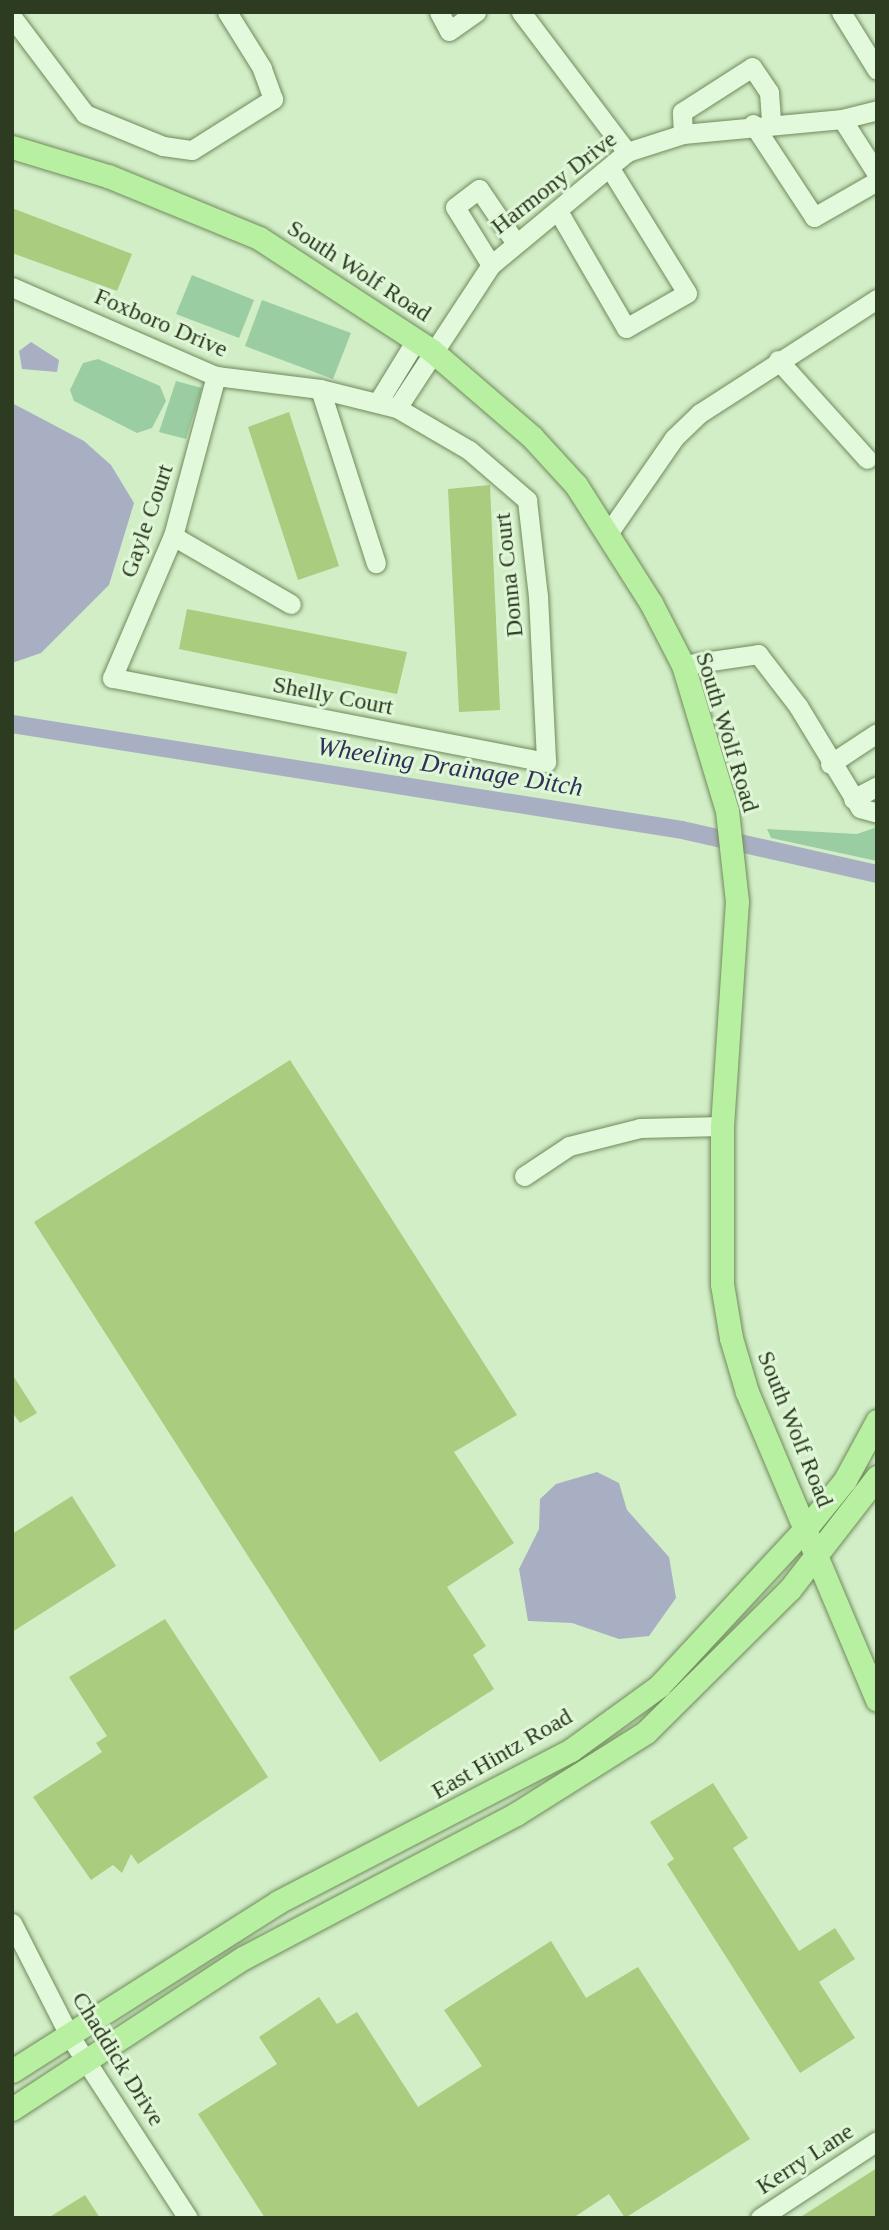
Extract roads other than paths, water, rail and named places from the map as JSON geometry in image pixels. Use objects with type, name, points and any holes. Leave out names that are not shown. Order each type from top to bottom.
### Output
[{"type":"main road","name":"South Wolf Road","points":[[12,147],[108,176],[260,238],[423,345],[532,437],[609,532],[682,665],[727,811],[737,901],[722,1126],[722,1284],[731,1338],[747,1392],[819,1554],[877,1700]]},
{"type":"main road","name":"East Hintz Road","points":[[12,2071],[278,1902],[572,1750],[659,1686],[807,1527],[845,1480],[877,1421]]},
{"type":"main road","points":[[12,2109],[243,1958],[516,1814],[646,1732],[720,1665],[819,1554],[877,1477]]},
{"type":"street","points":[[12,17],[85,114],[163,146],[192,150],[274,99],[262,68],[226,12]]},
{"type":"street","points":[[439,12],[449,31],[476,12]]},
{"type":"street","points":[[521,12],[627,152]]},
{"type":"street","points":[[841,12],[877,70]]},
{"type":"street","points":[[683,134],[682,112],[752,67],[769,92],[762,123],[814,217],[877,181]]},
{"type":"street","name":"Harmony Drive","points":[[423,345],[491,265],[515,242],[611,170],[627,152],[683,134],[762,123],[842,119],[877,110]]},
{"type":"street","points":[[842,119],[877,174]]},
{"type":"street","points":[[558,211],[626,328],[687,293],[611,170]]},
{"type":"street","points":[[491,265],[455,207],[479,189],[515,242]]},
{"type":"street","name":"Foxboro Drive","points":[[12,287],[216,376],[320,389],[397,408]]},
{"type":"street","points":[[609,532],[674,438],[719,397],[877,299]]},
{"type":"street","points":[[378,402],[423,345]]},
{"type":"street","points":[[397,408],[423,345]]},
{"type":"street","points":[[778,360],[867,459]]},
{"type":"street","name":"Gayle Court","points":[[112,678],[173,536],[216,376]]},
{"type":"street","points":[[320,389],[376,563]]},
{"type":"street","name":"Donna Court","points":[[397,408],[470,450],[527,500],[545,762]]},
{"type":"street","points":[[173,536],[291,604]]},
{"type":"street","points":[[682,665],[758,654],[798,706],[830,764],[863,807],[877,786]]},
{"type":"street","name":"Shelly Court","points":[[112,678],[545,762]]},
{"type":"street","points":[[830,764],[877,733]]},
{"type":"street","points":[[524,1176],[569,1146],[640,1128],[722,1126]]},
{"type":"street","name":"Chaddick Drive","points":[[12,1923],[69,2035],[188,2218]]},
{"type":"street","name":"Kerry Lane","points":[[760,2218],[877,2141]]},
{"type":"water","points":[[31,342],[59,360],[57,372],[22,369],[19,351]]},
{"type":"water","points":[[12,403],[84,441],[111,465],[134,503],[109,585],[41,653],[12,663]]},
{"type":"water","points":[[597,1472],[619,1483],[627,1510],[669,1557],[676,1598],[649,1636],[619,1639],[572,1623],[528,1621],[519,1569],[539,1529],[540,1499],[556,1484]]},
{"type":"waterway","name":"Wheeling Drainage Ditch","points":[[12,724],[682,830],[877,874]]}]
